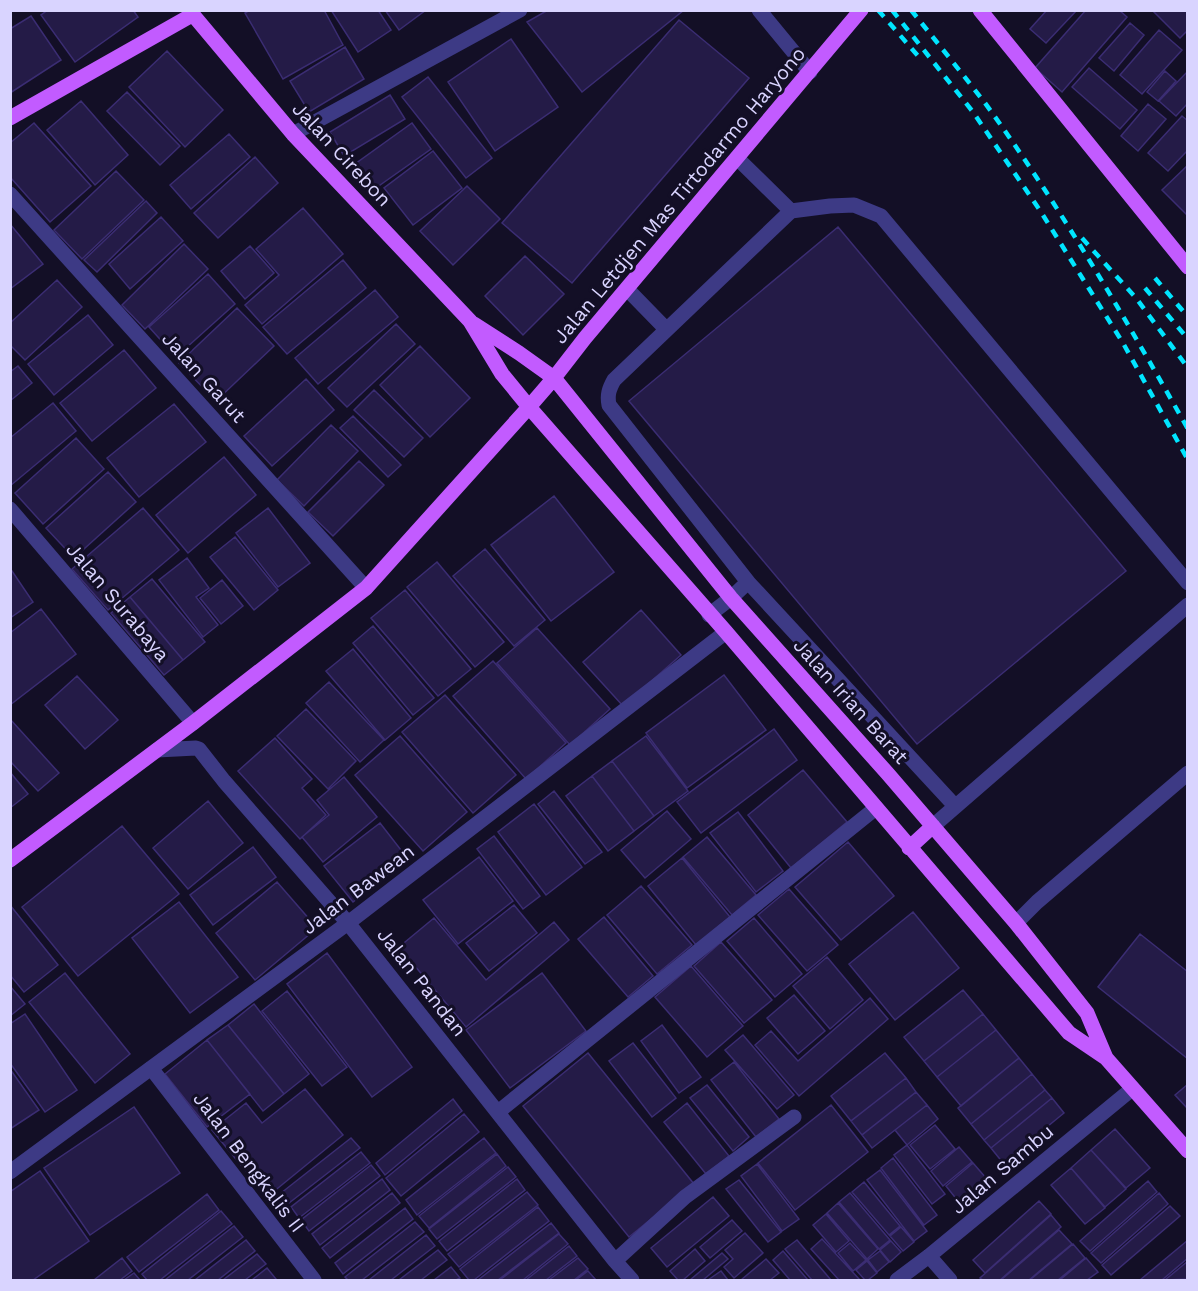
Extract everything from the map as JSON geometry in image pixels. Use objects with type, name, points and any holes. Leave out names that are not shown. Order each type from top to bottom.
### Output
[{"type":"main road","name":"Jalan Letdjen Mas Tirtodarmo Haryono","points":[[157,750],[366,588],[554,378],[585,338],[861,10]]},
{"type":"main road","points":[[980,10],[1188,267]]},
{"type":"main road","name":"Jalan Cirebon","points":[[194,12],[293,134],[470,321],[502,374],[529,407]]},
{"type":"main road","points":[[10,118],[194,12]]},
{"type":"main road","name":"Jalan Cirebon","points":[[470,321],[554,378]]},
{"type":"main road","name":"Jalan Irian Barat","points":[[554,378],[731,598],[881,765],[1016,922],[1087,1013],[1106,1058]]},
{"type":"main road","name":"Jalan Irian Barat","points":[[529,407],[726,632],[1068,1033],[1106,1058],[1188,1151]]},
{"type":"main road","points":[[10,860],[157,750]]},
{"type":"main road","points":[[909,848],[933,826]]},
{"type":"street","points":[[293,134],[519,10]]},
{"type":"street","points":[[759,10],[810,72]]},
{"type":"street","points":[[737,158],[791,211]]},
{"type":"street","name":"Jalan Garut","points":[[10,194],[366,588]]},
{"type":"street","points":[[956,806],[748,582],[609,405],[608,390],[614,380],[666,329],[791,211],[854,205],[881,216],[1188,583]]},
{"type":"street","points":[[627,289],[666,329]]},
{"type":"street","name":"Jalan Surabaya","points":[[10,509],[193,723]]},
{"type":"street","points":[[709,615],[748,582]]},
{"type":"street","points":[[933,826],[1188,605]]},
{"type":"street","name":"Jalan Bawean","points":[[10,1172],[348,923],[726,632]]},
{"type":"street","name":"Jalan Pandan","points":[[157,750],[199,749],[224,781],[348,923],[632,1281]]},
{"type":"street","points":[[1016,922],[1188,773]]},
{"type":"street","points":[[498,1112],[876,808]]},
{"type":"street","name":"Jalan Bengkalis II","points":[[151,1068],[314,1281]]},
{"type":"street","name":"Jalan Sambu","points":[[897,1281],[1132,1089]]},
{"type":"street","points":[[615,1261],[685,1197],[794,1117]]},
{"type":"street","points":[[929,1256],[950,1281]]},
{"type":"building","points":[[48,10],[133,10],[138,17],[75,62],[41,15]]},
{"type":"building","points":[[250,10],[324,10],[343,45],[283,79],[245,13]]},
{"type":"building","points":[[331,10],[378,10],[391,30],[358,52]]},
{"type":"building","points":[[385,10],[426,10],[399,30]]},
{"type":"building","points":[[548,10],[684,10],[582,92],[527,22]]},
{"type":"building","points":[[1047,10],[1077,10],[1046,43],[1030,29]]},
{"type":"building","points":[[1086,10],[1119,10],[1127,17],[1062,92],[1035,68]]},
{"type":"building","points":[[1154,10],[1188,10],[1188,30],[1180,38]]},
{"type":"building","points":[[31,16],[61,60],[10,93],[10,29]]},
{"type":"building","points":[[679,20],[749,78],[572,283],[502,223]]},
{"type":"building","points":[[1130,23],[1144,35],[1114,71],[1099,58]]},
{"type":"building","points":[[1159,30],[1182,50],[1142,94],[1120,75]]},
{"type":"building","points":[[511,39],[558,107],[495,151],[448,82]]},
{"type":"building","points":[[345,47],[364,79],[309,112],[290,81]]},
{"type":"building","points":[[167,51],[223,110],[185,147],[129,87]]},
{"type":"building","points":[[1089,68],[1137,110],[1120,129],[1072,87]]},
{"type":"building","points":[[1165,71],[1176,81],[1158,101],[1147,92]]},
{"type":"building","points":[[1188,71],[1188,103],[1176,116],[1159,101]]},
{"type":"building","points":[[428,77],[492,158],[466,178],[402,97]]},
{"type":"building","points":[[127,92],[180,146],[160,165],[107,111]]},
{"type":"building","points":[[390,95],[405,119],[344,156],[330,132]]},
{"type":"building","points":[[81,101],[128,155],[95,185],[47,130]]},
{"type":"building","points":[[1148,104],[1166,119],[1138,151],[1121,136]]},
{"type":"building","points":[[1182,116],[1188,121],[1188,150],[1168,171],[1148,153]]},
{"type":"building","points":[[34,123],[91,186],[50,222],[10,177],[10,143]]},
{"type":"building","points":[[412,123],[431,149],[373,190],[355,164]]},
{"type":"building","points":[[229,134],[250,157],[191,209],[170,185]]},
{"type":"building","points":[[433,151],[462,188],[413,225],[384,188]]},
{"type":"building","points":[[255,157],[278,183],[218,238],[194,213]]},
{"type":"building","points":[[1188,165],[1188,216],[1162,190]]},
{"type":"building","points":[[116,171],[144,200],[82,259],[54,230]]},
{"type":"building","points":[[467,186],[500,219],[453,265],[420,231]]},
{"type":"building","points":[[146,201],[157,213],[97,272],[84,260]]},
{"type":"building","points":[[303,208],[343,254],[262,324],[245,305],[279,275],[256,249]]},
{"type":"building","points":[[161,217],[183,241],[130,289],[109,264]]},
{"type":"building","points":[[10,224],[43,264],[10,289]]},
{"type":"building","points":[[838,227],[1126,571],[917,744],[629,401]]},
{"type":"building","points":[[184,244],[208,269],[145,329],[122,305]]},
{"type":"building","points":[[250,246],[274,273],[245,299],[221,271]]},
{"type":"building","points":[[525,256],[564,294],[523,335],[485,296]]},
{"type":"building","points":[[343,260],[366,288],[287,354],[263,327]]},
{"type":"building","points":[[208,274],[235,304],[176,357],[149,327]]},
{"type":"building","points":[[57,280],[82,307],[25,360],[10,345],[10,323]]},
{"type":"building","points":[[375,290],[398,317],[318,384],[295,358]]},
{"type":"building","points":[[237,308],[274,346],[216,401],[179,363]]},
{"type":"building","points":[[88,315],[113,345],[54,395],[28,364]]},
{"type":"building","points":[[396,324],[415,344],[347,407],[328,388]]},
{"type":"building","points":[[420,346],[470,398],[430,437],[380,385]]},
{"type":"building","points":[[124,350],[156,388],[92,441],[60,403]]},
{"type":"building","points":[[18,366],[32,383],[10,401],[10,372]]},
{"type":"building","points":[[306,379],[334,410],[272,466],[244,436]]},
{"type":"building","points":[[374,390],[423,438],[404,457],[354,410]]},
{"type":"building","points":[[53,403],[76,431],[10,486],[10,438]]},
{"type":"building","points":[[174,404],[206,442],[139,497],[107,458]]},
{"type":"building","points":[[353,416],[401,465],[388,477],[340,428]]},
{"type":"building","points":[[331,425],[358,451],[304,506],[277,480]]},
{"type":"building","points":[[76,438],[104,469],[43,524],[15,493]]},
{"type":"building","points":[[224,457],[256,495],[188,553],[156,515]]},
{"type":"building","points":[[359,461],[384,485],[333,536],[308,512]]},
{"type":"building","points":[[108,472],[136,502],[74,558],[46,528]]},
{"type":"building","points":[[554,496],[614,572],[551,621],[491,545]]},
{"type":"building","points":[[143,508],[179,550],[108,610],[72,569]]},
{"type":"building","points":[[268,508],[310,563],[278,587],[236,533]]},
{"type":"building","points":[[235,537],[278,590],[254,610],[210,557]]},
{"type":"building","points":[[485,549],[545,620],[514,646],[453,576]]},
{"type":"building","points":[[187,558],[209,588],[196,597],[218,625],[203,637],[159,580]]},
{"type":"building","points":[[437,562],[504,642],[475,667],[407,587]]},
{"type":"building","points":[[12,571],[33,602],[10,618],[10,572]]},
{"type":"building","points":[[152,579],[205,642],[183,660],[130,597]]},
{"type":"building","points":[[222,580],[243,606],[221,624],[200,598]]},
{"type":"building","points":[[405,590],[471,669],[438,696],[371,618]]},
{"type":"building","points":[[130,597],[183,660],[164,675],[111,613]]},
{"type":"building","points":[[41,609],[76,654],[10,705],[10,633]]},
{"type":"building","points":[[641,610],[681,655],[623,706],[583,662]]},
{"type":"building","points":[[373,626],[434,698],[413,715],[353,643]]},
{"type":"building","points":[[537,628],[610,709],[570,745],[497,663]]},
{"type":"building","points":[[353,649],[411,718],[385,740],[326,671]]},
{"type":"building","points":[[493,661],[566,743],[526,779],[453,696]]},
{"type":"building","points":[[724,675],[766,730],[687,788],[646,733]]},
{"type":"building","points":[[77,676],[118,720],[85,749],[45,705]]},
{"type":"building","points":[[329,682],[384,740],[360,762],[306,703]]},
{"type":"building","points":[[445,695],[516,775],[473,813],[402,732]]},
{"type":"building","points":[[306,709],[356,761],[328,789],[277,736]]},
{"type":"building","points":[[10,719],[59,773],[38,791],[10,761]]},
{"type":"building","points":[[774,729],[797,760],[701,833],[677,802]]},
{"type":"building","points":[[400,736],[467,812],[423,851],[355,775]]},
{"type":"building","points":[[646,736],[688,791],[654,816],[612,761]]},
{"type":"building","points":[[275,738],[312,779],[302,788],[326,815],[300,839],[238,771]]},
{"type":"building","points":[[612,761],[654,816],[634,831],[592,776]]},
{"type":"building","points":[[803,770],[847,822],[791,868],[748,815]]},
{"type":"building","points":[[10,772],[28,794],[10,808]]},
{"type":"building","points":[[592,776],[634,831],[608,851],[566,796]]},
{"type":"building","points":[[344,777],[377,817],[323,862],[302,837],[329,815],[317,800]]},
{"type":"building","points":[[554,791],[602,852],[585,864],[538,804]]},
{"type":"building","points":[[208,801],[243,843],[188,889],[153,848]]},
{"type":"building","points":[[534,804],[582,867],[546,895],[498,832]]},
{"type":"building","points":[[667,811],[691,839],[645,878],[621,850]]},
{"type":"building","points":[[738,812],[783,871],[756,892],[710,833]]},
{"type":"building","points":[[380,823],[408,859],[353,902],[324,866]]},
{"type":"building","points":[[122,826],[179,894],[78,976],[22,907]]},
{"type":"building","points":[[494,836],[540,896],[523,909],[477,849]]},
{"type":"building","points":[[707,837],[756,895],[732,915],[683,857]]},
{"type":"building","points":[[848,842],[894,896],[841,940],[795,887]]},
{"type":"building","points":[[253,847],[276,877],[213,925],[190,895]]},
{"type":"building","points":[[479,857],[513,901],[458,944],[423,900]]},
{"type":"building","points":[[682,858],[730,917],[696,945],[648,886]]},
{"type":"building","points":[[277,882],[317,928],[255,980],[216,933]]},
{"type":"building","points":[[641,886],[692,945],[657,974],[607,915]]},
{"type":"building","points":[[789,889],[838,945],[807,971],[758,915]]},
{"type":"building","points":[[179,902],[238,977],[190,1013],[132,938]]},
{"type":"building","points":[[10,905],[58,965],[24,992],[10,975]]},
{"type":"building","points":[[514,905],[537,933],[489,971],[466,943]]},
{"type":"building","points":[[913,912],[959,968],[895,1020],[849,964]]},
{"type":"building","points":[[604,917],[653,976],[628,997],[578,939]]},
{"type":"building","points":[[434,918],[486,980],[554,922],[569,940],[466,1027],[399,947]]},
{"type":"building","points":[[754,918],[802,974],[775,997],[727,941]]},
{"type":"building","points":[[1140,934],[1188,972],[1188,1059],[1098,987]]},
{"type":"building","points":[[721,942],[772,1000],[744,1023],[694,966]]},
{"type":"building","points":[[327,953],[412,1067],[372,1097],[287,984]]},
{"type":"building","points":[[827,957],[863,1000],[830,1029],[793,986]]},
{"type":"building","points":[[691,966],[743,1026],[707,1057],[655,997]]},
{"type":"building","points":[[65,973],[130,1054],[95,1083],[29,1002]]},
{"type":"building","points":[[542,973],[586,1031],[510,1088],[466,1030]]},
{"type":"building","points":[[10,986],[25,1004],[10,1016]]},
{"type":"building","points":[[963,990],[983,1014],[924,1061],[904,1037]]},
{"type":"building","points":[[287,991],[347,1067],[322,1086],[262,1011]]},
{"type":"building","points":[[794,995],[825,1031],[798,1054],[767,1018]]},
{"type":"building","points":[[870,998],[888,1019],[799,1096],[755,1045],[771,1031],[798,1061]]},
{"type":"building","points":[[254,1004],[309,1074],[284,1094],[228,1025]]},
{"type":"building","points":[[25,1014],[77,1090],[45,1112],[10,1063],[10,1024]]},
{"type":"building","points":[[983,1014],[996,1030],[937,1077],[924,1061]]},
{"type":"building","points":[[228,1025],[284,1094],[263,1111],[207,1040]]},
{"type":"building","points":[[662,1025],[701,1077],[679,1093],[641,1041]]},
{"type":"building","points":[[996,1030],[1019,1058],[961,1106],[937,1077]]},
{"type":"building","points":[[743,1035],[794,1095],[777,1109],[725,1050]]},
{"type":"building","points":[[207,1040],[250,1094],[207,1127],[165,1074]]},
{"type":"building","points":[[633,1043],[676,1098],[652,1117],[609,1061]]},
{"type":"building","points":[[588,1053],[694,1184],[629,1237],[523,1106]]},
{"type":"building","points":[[885,1053],[906,1078],[851,1121],[831,1096]]},
{"type":"building","points":[[1019,1058],[1032,1074],[971,1124],[958,1108]]},
{"type":"building","points":[[734,1062],[779,1119],[756,1137],[711,1080]]},
{"type":"building","points":[[10,1069],[39,1110],[10,1129]]},
{"type":"building","points":[[1032,1074],[1045,1090],[984,1140],[971,1124]]},
{"type":"building","points":[[906,1078],[916,1092],[862,1135],[851,1121]]},
{"type":"building","points":[[1188,1084],[1188,1109],[1175,1095]]},
{"type":"building","points":[[707,1085],[749,1137],[733,1151],[690,1098]]},
{"type":"building","points":[[305,1089],[343,1135],[267,1197],[212,1130],[246,1103],[262,1123]]},
{"type":"building","points":[[1045,1090],[1052,1098],[991,1148],[984,1140]]},
{"type":"building","points":[[916,1092],[927,1105],[872,1148],[862,1135]]},
{"type":"building","points":[[1052,1098],[1064,1113],[1003,1163],[991,1148]]},
{"type":"building","points":[[453,1099],[462,1111],[385,1175],[376,1163]]},
{"type":"building","points":[[687,1103],[729,1156],[706,1174],[664,1122]]},
{"type":"building","points":[[831,1105],[868,1152],[795,1210],[758,1163]]},
{"type":"building","points":[[927,1105],[938,1119],[907,1145],[895,1130]]},
{"type":"building","points":[[134,1107],[180,1173],[90,1235],[44,1168]]},
{"type":"building","points":[[464,1114],[479,1132],[401,1196],[386,1178]]},
{"type":"building","points":[[935,1125],[955,1149],[930,1169],[910,1145]]},
{"type":"building","points":[[1115,1129],[1150,1168],[1126,1188],[1091,1150]]},
{"type":"building","points":[[351,1138],[360,1148],[289,1203],[281,1193]]},
{"type":"building","points":[[484,1138],[496,1153],[417,1215],[406,1200]]},
{"type":"building","points":[[907,1145],[945,1194],[932,1204],[894,1155]]},
{"type":"building","points":[[959,1147],[972,1162],[943,1186],[931,1171]]},
{"type":"building","points":[[1091,1150],[1126,1189],[1105,1207],[1071,1168]]},
{"type":"building","points":[[361,1152],[370,1163],[299,1218],[291,1207]]},
{"type":"building","points":[[497,1154],[506,1166],[429,1228],[419,1216]]},
{"type":"building","points":[[893,1158],[937,1215],[924,1225],[881,1168]]},
{"type":"building","points":[[973,1163],[986,1178],[958,1201],[946,1186]]},
{"type":"building","points":[[757,1164],[799,1219],[782,1231],[741,1176]]},
{"type":"building","points":[[371,1165],[380,1176],[309,1231],[301,1220]]},
{"type":"building","points":[[508,1167],[516,1177],[437,1239],[429,1229]]},
{"type":"building","points":[[1071,1168],[1105,1208],[1085,1224],[1051,1185]]},
{"type":"building","points":[[880,1170],[927,1231],[914,1241],[867,1180]]},
{"type":"building","points":[[40,1171],[89,1241],[33,1280],[10,1280],[10,1192]]},
{"type":"building","points":[[382,1179],[390,1190],[320,1245],[312,1234]]},
{"type":"building","points":[[517,1179],[525,1190],[447,1251],[439,1241]]},
{"type":"building","points":[[739,1180],[781,1232],[768,1242],[726,1189]]},
{"type":"building","points":[[1148,1181],[1157,1192],[1090,1251],[1080,1241]]},
{"type":"building","points":[[864,1182],[900,1226],[889,1235],[852,1192]]},
{"type":"building","points":[[527,1192],[538,1205],[459,1267],[448,1254]]},
{"type":"building","points":[[392,1193],[400,1203],[330,1258],[322,1248]]},
{"type":"building","points":[[850,1193],[890,1240],[879,1249],[839,1202]]},
{"type":"building","points":[[1159,1193],[1168,1204],[1101,1263],[1091,1253]]},
{"type":"building","points":[[207,1194],[219,1210],[139,1272],[127,1257]]},
{"type":"building","points":[[713,1197],[729,1216],[667,1267],[651,1248]]},
{"type":"building","points":[[1039,1201],[1051,1214],[985,1273],[973,1260]]},
{"type":"building","points":[[838,1203],[878,1249],[867,1259],[827,1213]]},
{"type":"building","points":[[1170,1206],[1180,1216],[1111,1275],[1102,1265]]},
{"type":"building","points":[[538,1207],[549,1221],[474,1280],[469,1280],[460,1269]]},
{"type":"building","points":[[405,1208],[413,1219],[343,1274],[335,1263]]},
{"type":"building","points":[[221,1211],[232,1224],[160,1280],[147,1280],[142,1274]]},
{"type":"building","points":[[826,1214],[849,1241],[836,1252],[813,1225]]},
{"type":"building","points":[[1051,1215],[1061,1227],[1000,1280],[980,1278]]},
{"type":"building","points":[[732,1220],[742,1231],[710,1258],[700,1247]]},
{"type":"building","points":[[415,1222],[424,1232],[362,1280],[348,1280],[345,1277]]},
{"type":"building","points":[[551,1223],[559,1233],[498,1280],[478,1280]]},
{"type":"building","points":[[234,1226],[243,1237],[188,1280],[165,1280]]},
{"type":"building","points":[[901,1227],[914,1242],[903,1251],[890,1236]]},
{"type":"building","points":[[1059,1230],[1072,1244],[1029,1280],[1001,1280]]},
{"type":"building","points":[[745,1233],[763,1253],[734,1278],[724,1267],[733,1259],[725,1250]]},
{"type":"building","points":[[559,1234],[568,1244],[523,1280],[500,1280]]},
{"type":"building","points":[[426,1235],[435,1246],[391,1280],[369,1280]]},
{"type":"building","points":[[822,1239],[860,1280],[839,1280],[811,1249]]},
{"type":"building","points":[[246,1240],[255,1251],[218,1280],[195,1280]]},
{"type":"building","points":[[797,1240],[831,1280],[812,1280],[785,1249]]},
{"type":"building","points":[[1188,1240],[1188,1258],[1162,1280],[1140,1280]]},
{"type":"building","points":[[891,1241],[901,1252],[890,1262],[880,1250]]},
{"type":"building","points":[[850,1243],[866,1260],[853,1271],[838,1253]]},
{"type":"building","points":[[1073,1244],[1085,1258],[1058,1280],[1030,1280]]},
{"type":"building","points":[[569,1246],[577,1256],[546,1280],[526,1280]]},
{"type":"building","points":[[695,1249],[705,1261],[683,1280],[678,1280],[670,1271]]},
{"type":"building","points":[[438,1250],[447,1260],[421,1280],[399,1280]]},
{"type":"building","points":[[783,1251],[808,1280],[790,1280],[773,1260]]},
{"type":"building","points":[[880,1251],[889,1262],[877,1272],[868,1260]]},
{"type":"building","points":[[722,1253],[728,1259],[703,1280],[690,1280]]},
{"type":"building","points":[[257,1254],[266,1264],[245,1280],[223,1280]]},
{"type":"building","points":[[122,1258],[132,1271],[120,1280],[94,1280]]},
{"type":"building","points":[[578,1258],[588,1269],[574,1280],[549,1280]]},
{"type":"building","points":[[1086,1258],[1098,1272],[1087,1280],[1060,1280]]},
{"type":"building","points":[[766,1259],[779,1273],[770,1280],[741,1280]]},
{"type":"building","points":[[867,1261],[877,1273],[865,1280],[856,1270]]},
{"type":"building","points":[[1188,1261],[1188,1279],[1165,1280]]},
{"type":"building","points":[[451,1267],[460,1278],[434,1280]]},
{"type":"building","points":[[267,1268],[276,1279],[252,1280]]},
{"type":"building","points":[[588,1271],[596,1280],[576,1280]]},
{"type":"building","points":[[721,1271],[728,1280],[708,1280]]},
{"type":"building","points":[[134,1273],[140,1280],[124,1280]]},
{"type":"railway","points":[[878,10],[919,57]]},
{"type":"railway","points":[[892,10],[973,112],[1041,212],[1123,343],[1188,460]]},
{"type":"railway","points":[[911,10],[985,103],[1040,182],[1116,304],[1188,429]]},
{"type":"railway","points":[[1082,238],[1136,298],[1188,368]]},
{"type":"railway","points":[[1155,278],[1188,317]]},
{"type":"railway","points":[[1145,288],[1188,339]]}]
